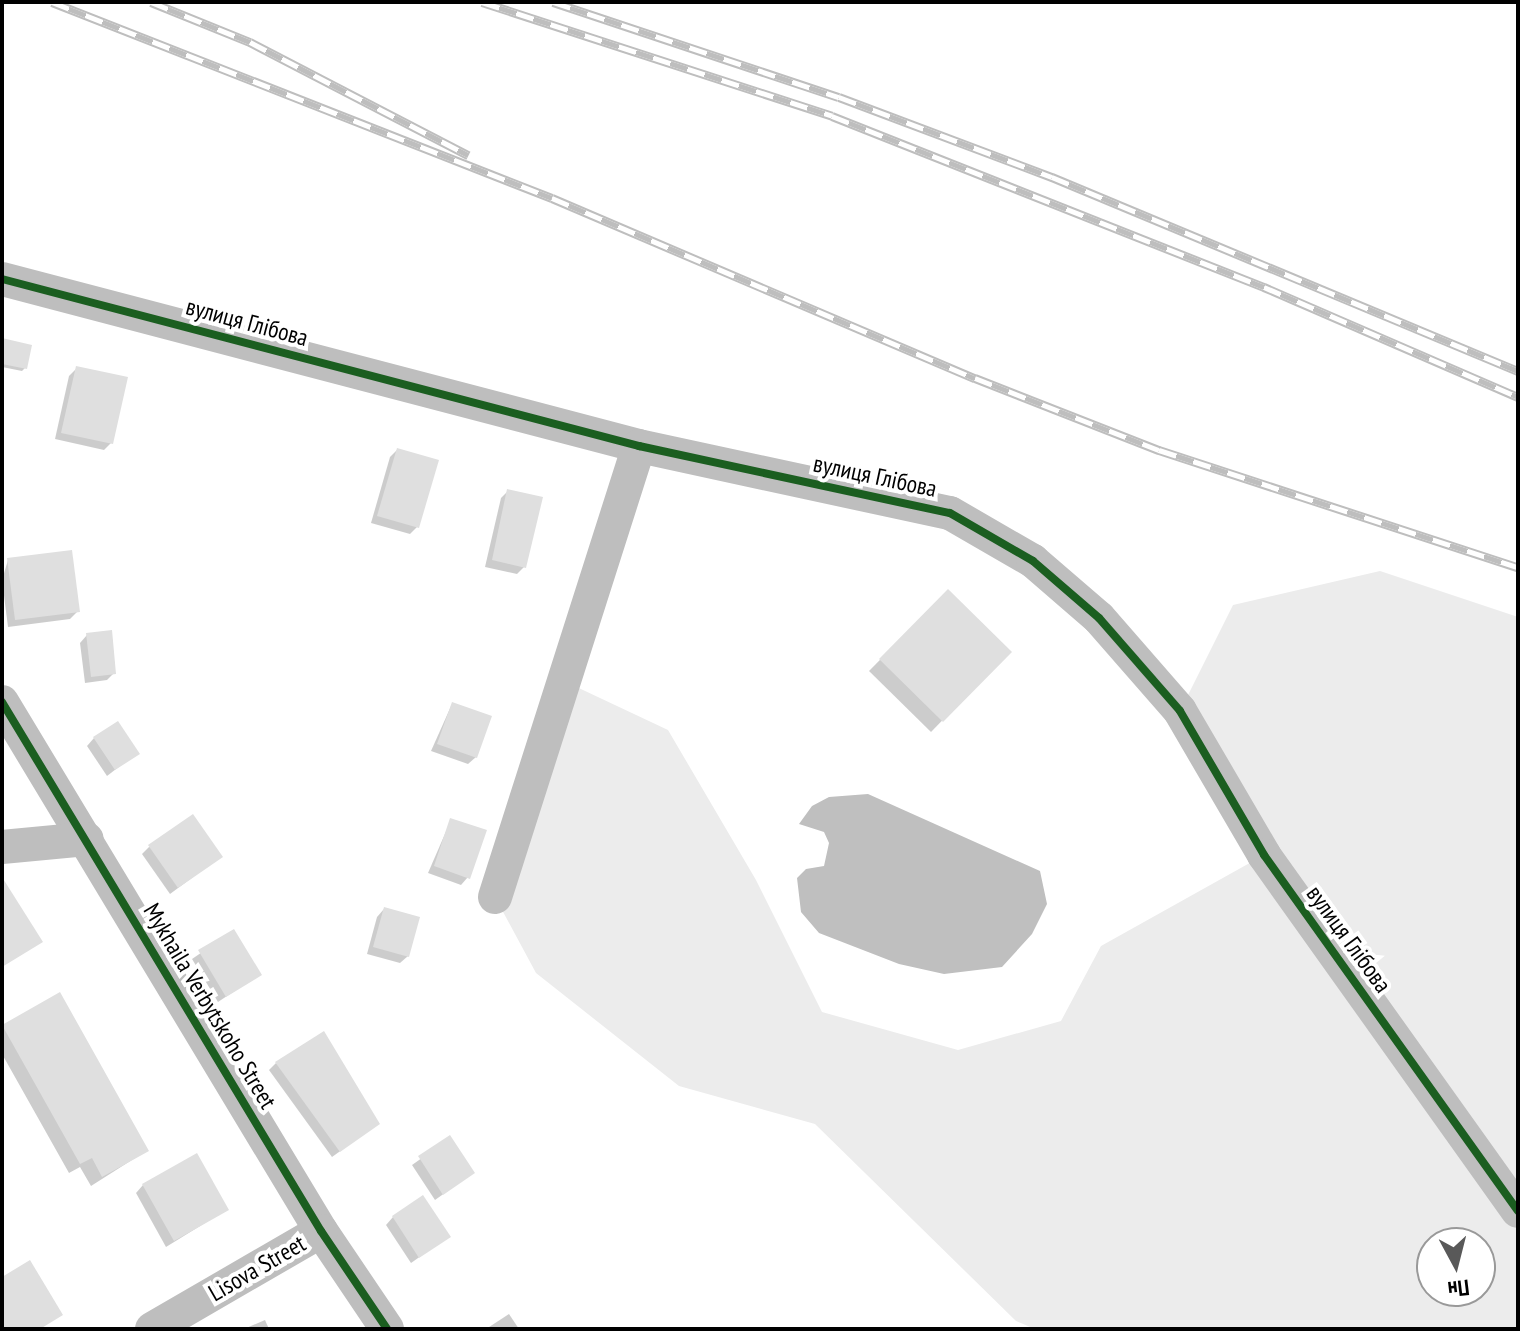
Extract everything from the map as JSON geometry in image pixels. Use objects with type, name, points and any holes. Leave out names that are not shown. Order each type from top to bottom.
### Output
[{"type":"street","name":"вулиця Глібова","points":[[2,279],[639,446],[950,513],[1033,561],[1099,618],[1180,711],[1264,855],[1518,1211]]},
{"type":"street","points":[[495,897],[639,446]]},
{"type":"street","name":"Mykhaila Verbytskoho Street","points":[[2,702],[321,1231],[387,1329]]},
{"type":"street","points":[[2,847],[87,839]]},
{"type":"street","name":"Lisova Street","points":[[152,1329],[321,1231]]},
{"type":"shaded area","points":[[1380,571],[1518,617],[1518,1329],[1035,1329],[1016,1321],[815,1124],[679,1086],[536,973],[495,897],[566,682],[668,730],[756,880],[822,1012],[958,1050],[1061,1021],[1101,946],[1264,855],[1180,711],[1233,605]]},
{"type":"shaded area","points":[[868,794],[1040,871],[1047,904],[1032,934],[1002,967],[944,974],[899,964],[819,933],[801,912],[797,878],[806,869],[824,866],[829,843],[824,832],[799,824],[812,806],[829,797]]},
{"type":"building","points":[[2,338],[32,345],[27,369],[2,364]]},
{"type":"building","points":[[76,366],[128,377],[113,444],[61,433]]},
{"type":"building","points":[[397,448],[439,460],[419,528],[377,516]]},
{"type":"building","points":[[507,489],[543,497],[526,568],[492,560]]},
{"type":"building","points":[[72,550],[80,612],[15,620],[7,558]]},
{"type":"building","points":[[948,589],[1012,652],[943,722],[879,659]]},
{"type":"building","points":[[112,630],[116,674],[91,677],[86,633]]},
{"type":"building","points":[[452,702],[492,716],[477,758],[437,744]]},
{"type":"building","points":[[118,721],[140,754],[115,770],[93,737]]},
{"type":"building","points":[[193,814],[223,857],[178,888],[148,845]]},
{"type":"building","points":[[450,818],[487,830],[470,879],[434,866]]},
{"type":"building","points":[[2,877],[43,942],[2,967]]},
{"type":"building","points":[[384,907],[420,917],[409,957],[373,947]]},
{"type":"building","points":[[234,929],[262,975],[226,997],[198,950]]},
{"type":"building","points":[[60,992],[149,1151],[102,1177],[92,1158],[80,1164],[2,1025]]},
{"type":"building","points":[[324,1031],[380,1124],[340,1152],[275,1062]]},
{"type":"building","points":[[450,1135],[475,1173],[443,1195],[418,1156]]},
{"type":"building","points":[[197,1153],[229,1210],[174,1241],[142,1184]]},
{"type":"building","points":[[423,1195],[451,1237],[419,1258],[392,1216]]},
{"type":"building","points":[[30,1260],[63,1315],[40,1329],[2,1329],[2,1277]]},
{"type":"railway","points":[[52,2],[552,198],[975,378],[1159,450],[1518,567]]},
{"type":"railway","points":[[151,2],[250,42],[468,155]]},
{"type":"railway","points":[[482,2],[832,116],[1264,287],[1518,397]]},
{"type":"railway","points":[[553,2],[839,97],[1052,177],[1518,371]]},
{"type":"cycle path","points":[[2,279],[639,446],[950,513],[1033,561],[1099,618],[1180,711],[1264,855],[1518,1211]]},
{"type":"cycle path","points":[[2,702],[321,1231],[387,1329]]}]
